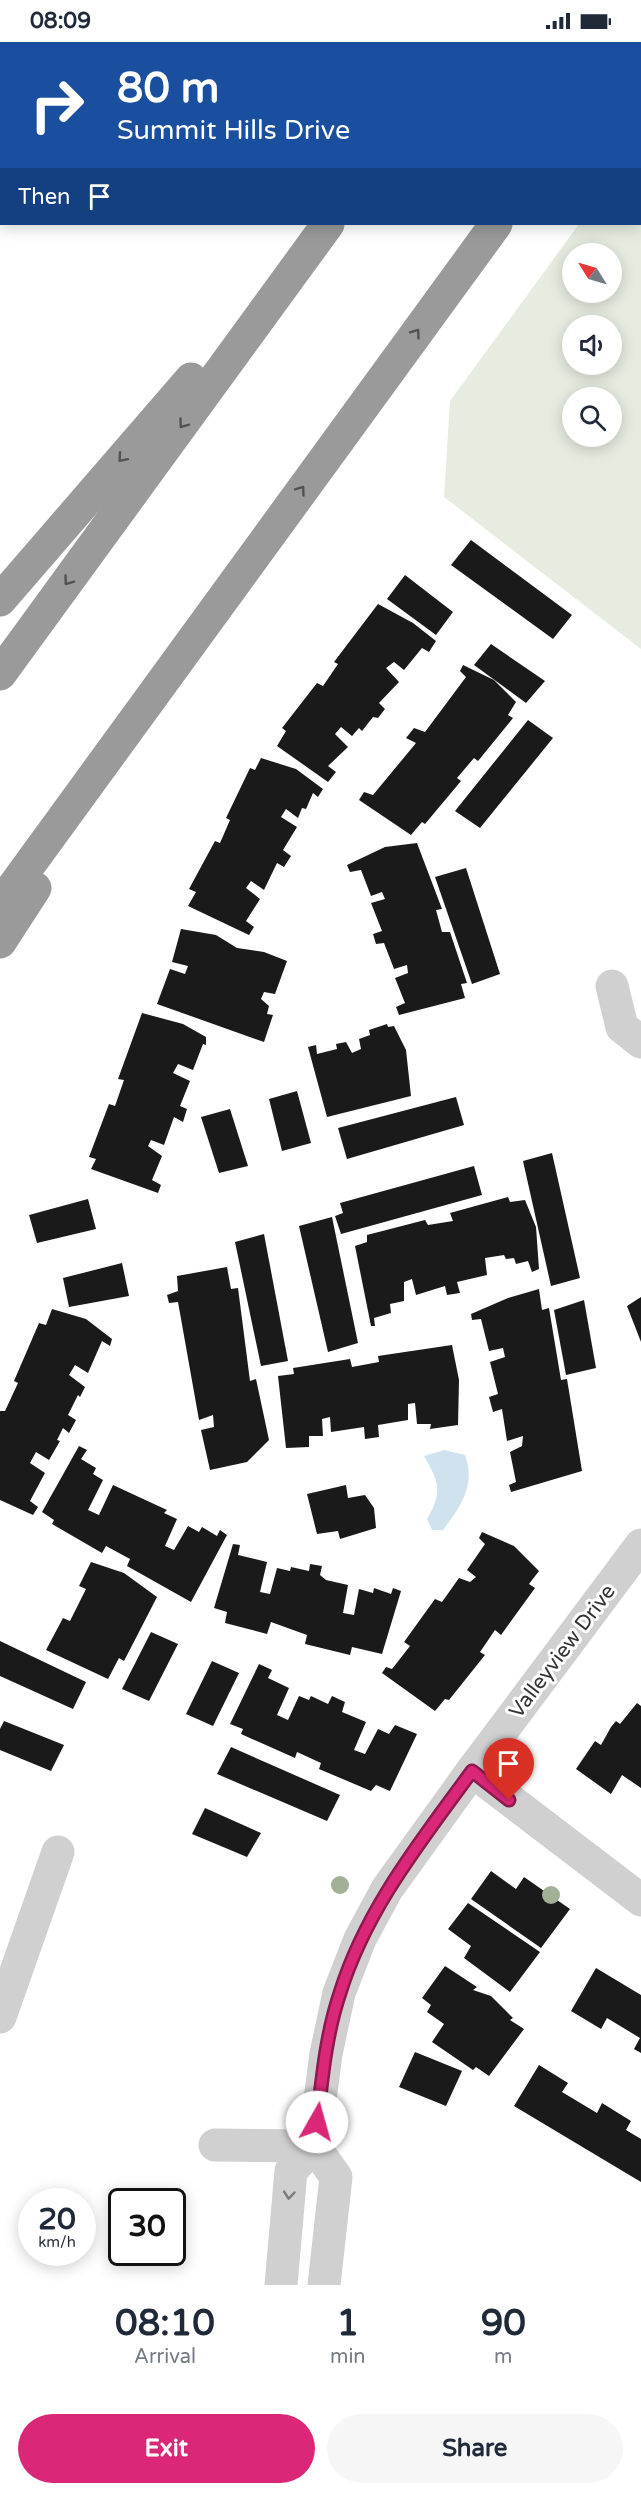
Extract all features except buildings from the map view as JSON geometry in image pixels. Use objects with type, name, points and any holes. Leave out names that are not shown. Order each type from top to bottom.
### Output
[{"type":"highway","points":[[0,600],[326,225]]},
{"type":"highway","points":[[0,674],[326,225]]},
{"type":"highway","points":[[0,904],[495,225]]},
{"type":"highway","points":[[0,942],[266,538]]},
{"type":"street","points":[[612,986],[622,1027],[641,1042]]},
{"type":"street","name":"Valleyview Drive","points":[[314,2145],[326,2054],[339,1994],[360,1939],[387,1889],[641,1545]]},
{"type":"street","points":[[472,1771],[641,1900]]},
{"type":"street","points":[[0,2017],[58,1852]]},
{"type":"street","points":[[215,2145],[314,2145]]},
{"type":"street","points":[[281,2285],[291,2170],[314,2145]]},
{"type":"street","points":[[314,2145],[336,2177],[324,2285]]},
{"type":"shaded area","points":[[578,225],[641,225],[641,649],[444,497],[450,401],[562,247],[562,303],[622,303],[622,243],[565,243]]},
{"type":"water","points":[[444,1450],[465,1455],[469,1476],[468,1486],[461,1504],[443,1530],[432,1530],[427,1519],[435,1501],[437,1487],[424,1456]]},
{"type":"route","points":[[317,2122],[326,2054],[339,1994],[360,1939],[387,1889],[472,1771],[509,1800]]}]
